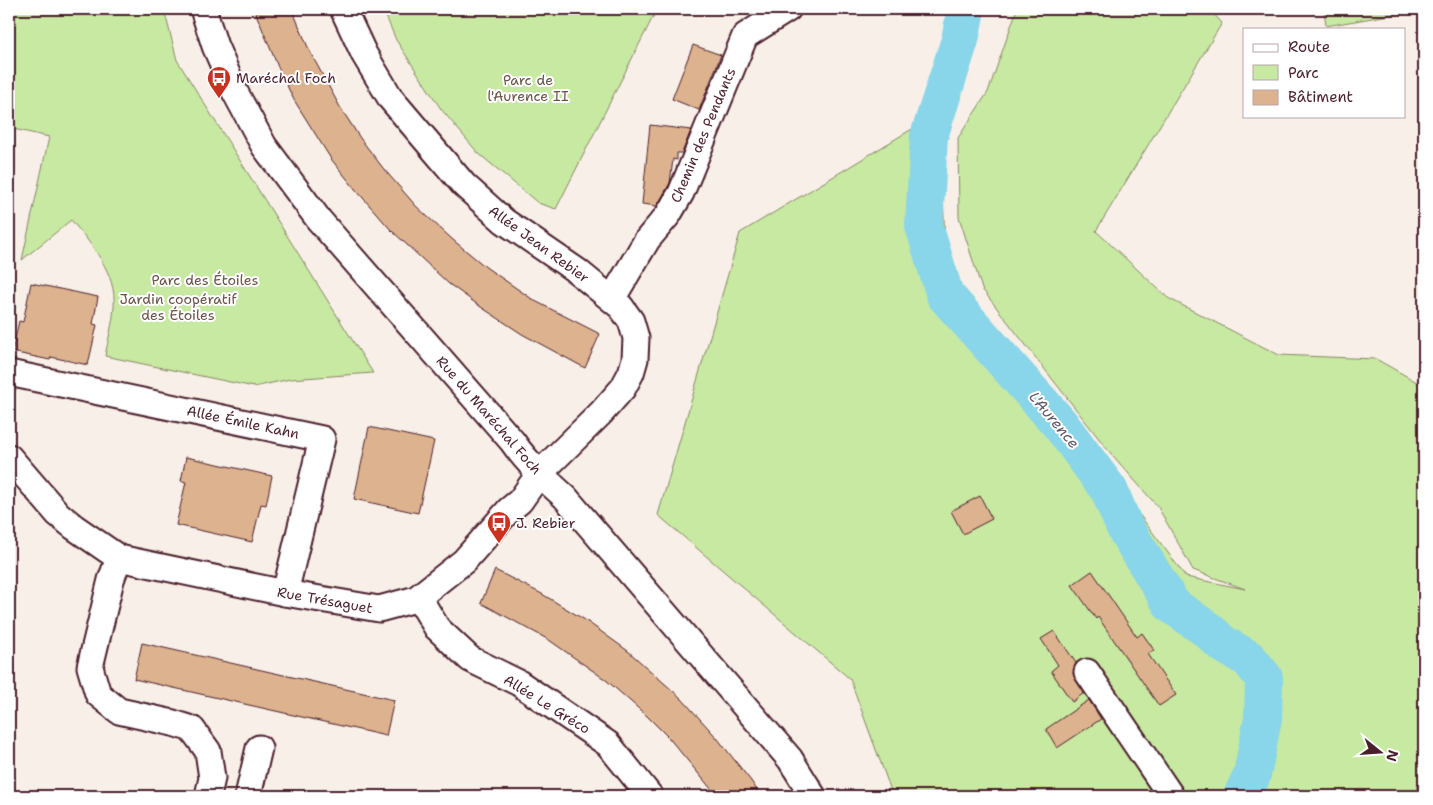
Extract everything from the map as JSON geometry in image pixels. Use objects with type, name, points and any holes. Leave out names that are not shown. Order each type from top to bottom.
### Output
[{"type":"street","name":"Rue du Maréchal Foch","points":[[203,9],[215,46],[228,76],[264,146],[318,220],[539,474],[565,497],[790,759],[813,796]]},
{"type":"street","name":"Allée Jean Rebier","points":[[343,9],[364,54],[391,99],[464,185],[504,221],[577,271],[612,299],[621,307],[631,321],[636,338],[635,359],[623,388],[601,413],[570,441],[539,474]]},
{"type":"street","name":"Chemin des Pendants","points":[[612,299],[647,240],[668,215],[681,193],[745,36],[788,9]]},
{"type":"street","name":"Allée Émile Kahn","points":[[9,373],[322,439],[286,593]]},
{"type":"street","points":[[9,456],[58,514],[74,528],[119,558],[111,580],[90,666],[98,694],[119,711],[192,729],[208,751],[212,778],[208,796]]},
{"type":"street","name":"Rue Trésaguet","points":[[119,558],[286,593],[379,609],[416,599],[464,561],[509,510],[520,501],[539,474]]},
{"type":"street","name":"Allée Le Gréco","points":[[416,599],[425,608],[438,628],[470,659],[519,683],[608,744],[650,796]]},
{"type":"street","points":[[1087,672],[1171,796]]},
{"type":"street","points":[[248,796],[258,748]]},
{"type":"green space","name":"Parc des Étoiles","points":[[9,9],[164,9],[177,60],[373,373],[290,379],[254,387],[105,356],[114,307],[114,294],[111,282],[94,249],[71,220],[22,260],[49,137],[9,128]]},
{"type":"green space","name":"Parc de l'Aurence II","points":[[383,9],[657,9],[556,209],[538,203],[478,153],[441,109],[396,40]]},
{"type":"green space","points":[[1017,9],[1209,9],[1222,23],[1096,231],[1168,298],[1279,355],[1376,359],[1424,386],[1424,796],[893,796],[850,679],[658,515],[740,233],[940,112],[945,244],[963,298],[1112,478],[1186,577],[1245,589],[1193,570],[1158,507],[1107,449],[982,289],[959,217],[958,138],[988,92]]},
{"type":"green space","points":[[1324,9],[1424,9],[1326,26]]},
{"type":"building","points":[[254,9],[292,9],[310,52],[340,107],[360,138],[383,168],[416,206],[487,268],[535,301],[600,334],[585,368],[522,334],[481,307],[449,284],[391,230],[331,159],[294,100]]},
{"type":"building","points":[[693,45],[721,55],[699,110],[672,99]]},
{"type":"building","points":[[650,125],[691,130],[682,153],[677,153],[677,160],[673,159],[670,183],[657,206],[642,204]]},
{"type":"building","points":[[31,283],[98,297],[93,324],[97,325],[88,365],[51,357],[50,360],[12,352],[19,321],[23,322]]},
{"type":"building","points":[[369,427],[434,441],[418,513],[354,499]]},
{"type":"building","points":[[186,457],[272,476],[266,505],[261,504],[252,542],[176,525],[186,482],[181,481]]},
{"type":"building","points":[[980,496],[992,519],[963,534],[951,511]]},
{"type":"building","points":[[495,570],[542,594],[585,620],[628,651],[682,699],[718,739],[761,796],[717,796],[668,737],[606,680],[549,640],[481,603]]},
{"type":"building","points":[[1092,571],[1137,637],[1142,633],[1154,650],[1148,654],[1176,695],[1159,706],[1098,617],[1096,619],[1072,585]]},
{"type":"building","points":[[1054,631],[1076,663],[1073,674],[1084,693],[1072,702],[1051,671],[1058,665],[1041,639]]},
{"type":"building","points":[[142,643],[394,700],[386,736],[134,679]]},
{"type":"building","points":[[1089,700],[1101,719],[1057,748],[1046,729]]},
{"type":"waterway","name":"L'Aurence","points":[[966,9],[960,40],[929,136],[924,226],[945,295],[1060,424],[1109,490],[1125,528],[1172,605],[1209,631],[1223,644],[1249,659],[1264,678],[1263,718],[1252,775],[1242,796]]},
{"type":"place","name":"Maréchal Foch","points":[[219,99]]},
{"type":"place","name":"J. Rebier","points":[[499,544]]},
{"type":"park label","name":"Jardin coopératif des Étoiles","points":[[178,308]]}]
